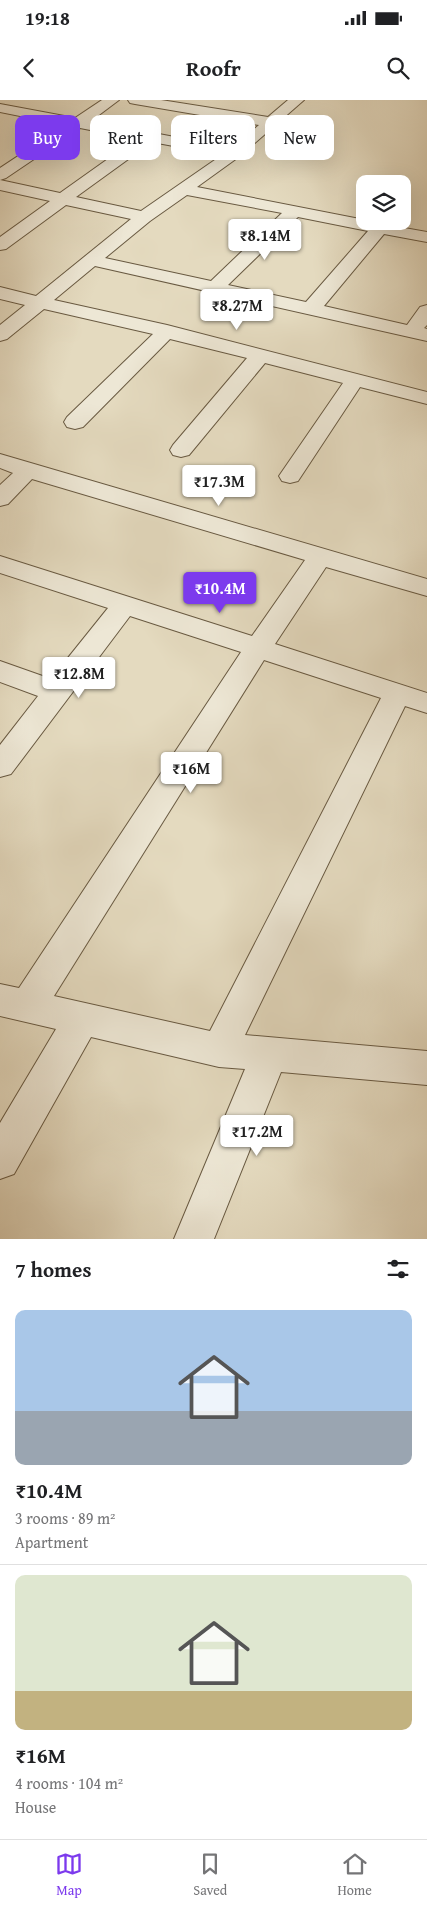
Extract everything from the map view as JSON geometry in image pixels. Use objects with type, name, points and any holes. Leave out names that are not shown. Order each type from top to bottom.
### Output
[{"type":"street","points":[[80,122],[112,100]]},
{"type":"street","points":[[135,100],[188,104],[265,121]]},
{"type":"street","points":[[279,115],[297,100]]},
{"type":"street","points":[[3,110],[32,115]]},
{"type":"street","points":[[255,135],[265,126]]},
{"type":"street","points":[[0,175],[22,160]]},
{"type":"street","points":[[0,245],[116,160]]},
{"type":"street","points":[[0,335],[144,217],[225,160]]},
{"type":"street","points":[[0,186],[144,217]]},
{"type":"street","points":[[183,189],[356,223]]},
{"type":"street","points":[[214,288],[294,211]]},
{"type":"street","points":[[311,309],[378,230]]},
{"type":"street","points":[[390,230],[427,237]]},
{"type":"street","points":[[91,260],[420,333],[427,311]]},
{"type":"street","points":[[0,293],[167,331],[427,398]]},
{"type":"street","points":[[75,422],[167,331]]},
{"type":"street","points":[[181,450],[260,355]]},
{"type":"street","points":[[290,476],[355,380]]},
{"type":"street","points":[[0,460],[28,470],[427,588]]},
{"type":"street","points":[[0,499],[28,470]]},
{"type":"street","points":[[320,556],[14,1004],[219,1050],[427,1068]]},
{"type":"street","points":[[0,564],[427,703]]},
{"type":"street","points":[[0,766],[124,605]]},
{"type":"street","points":[[0,671],[57,692]]},
{"type":"street","points":[[219,1050],[397,694]]},
{"type":"street","points":[[0,1160],[82,1019]]},
{"type":"street","points":[[194,1239],[270,1054]]}]
